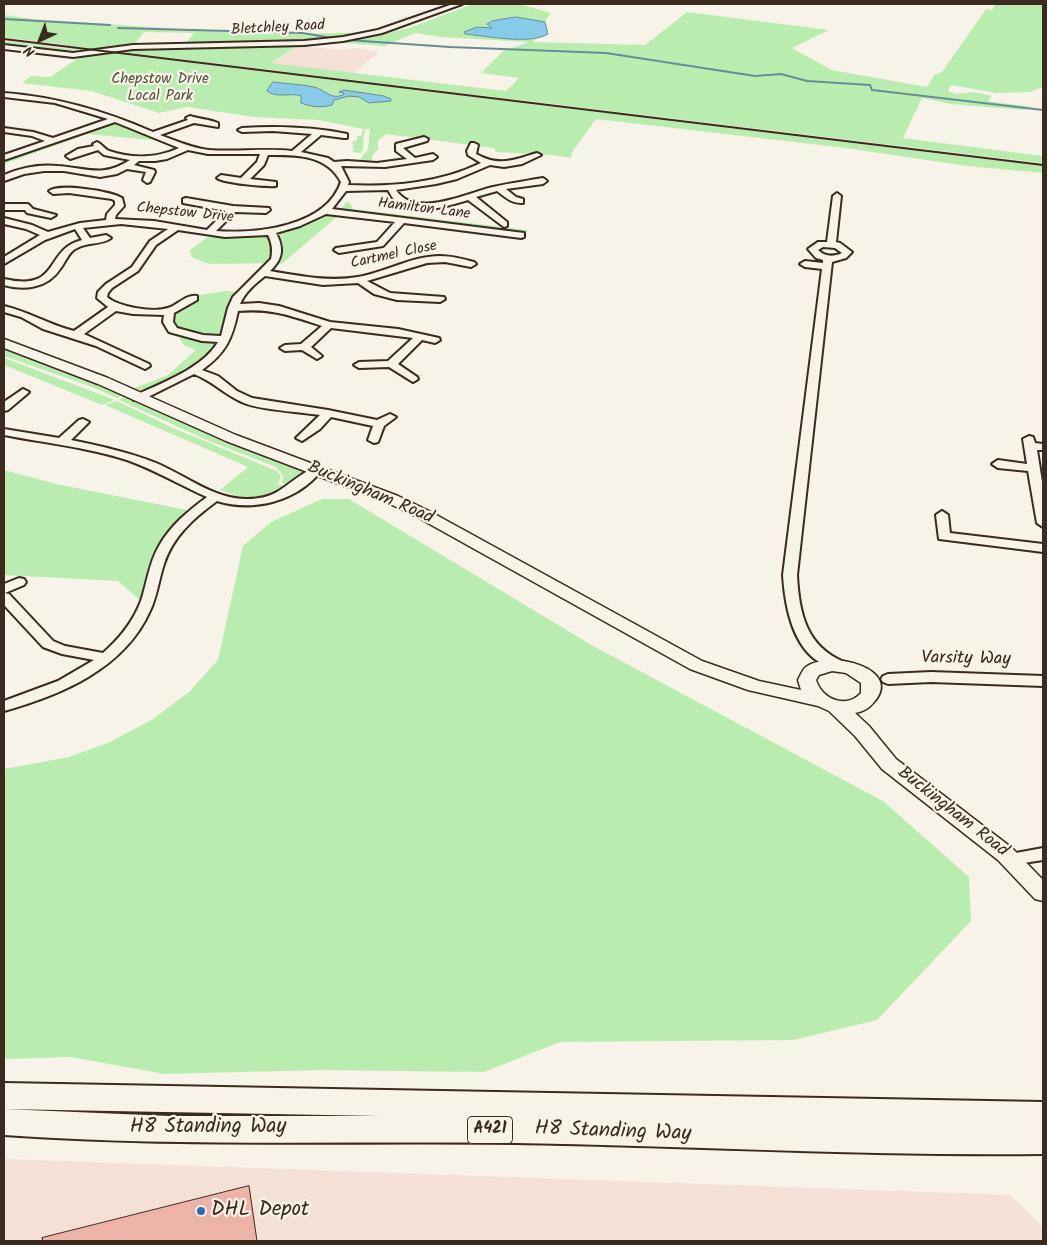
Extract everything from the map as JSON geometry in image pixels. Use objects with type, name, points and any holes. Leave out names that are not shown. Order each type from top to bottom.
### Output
[{"type":"highway","name":"H8 Standing Way","points":[[4,1096],[974,1128]]},
{"type":"highway","name":"H8 Standing Way","points":[[4,1122],[68,1127],[450,1129],[1034,1128]]},
{"type":"main road","name":"Buckingham Road","points":[[4,343],[103,381],[231,438],[392,499],[423,514],[696,665],[778,692],[827,703],[862,731],[877,752],[900,774],[960,817],[1011,859],[1043,894]]},
{"type":"main road","points":[[778,692],[815,668],[839,665],[853,669],[869,681],[872,692],[864,703],[862,731]]},
{"type":"main road","points":[[815,668],[810,691],[827,703],[848,708],[864,703]]},
{"type":"street","name":"Bletchley Road","points":[[4,46],[69,55],[133,47],[277,44],[343,39],[380,32],[459,4]]},
{"type":"street","points":[[4,96],[44,98],[72,104],[116,119],[186,148],[216,153],[265,151],[294,153],[316,158],[334,165],[344,176],[344,188],[391,188],[446,178],[487,163],[522,164],[537,155]]},
{"type":"street","points":[[4,158],[116,119]]},
{"type":"street","points":[[154,134],[192,119],[215,125]]},
{"type":"street","points":[[242,130],[273,129],[319,132],[344,136]]},
{"type":"street","points":[[4,130],[33,134],[53,141]]},
{"type":"street","points":[[294,153],[319,132]]},
{"type":"street","points":[[414,161],[399,148],[400,146],[424,139]]},
{"type":"street","points":[[70,156],[99,146],[107,153],[138,158],[163,158],[186,148]]},
{"type":"street","points":[[469,149],[472,156],[487,163]]},
{"type":"street","points":[[243,181],[261,163],[265,151]]},
{"type":"street","points":[[334,165],[355,162],[377,164],[414,161],[433,157]]},
{"type":"street","points":[[4,178],[14,174],[48,168],[102,174],[116,172],[138,158]]},
{"type":"street","points":[[126,166],[149,170],[151,172],[147,180]]},
{"type":"street","points":[[221,178],[273,184]]},
{"type":"street","points":[[391,188],[392,194],[401,201],[419,206],[444,204],[498,188],[524,182],[543,181]]},
{"type":"street","points":[[97,194],[110,185]]},
{"type":"street","name":"Chepstow Drive","points":[[4,261],[33,242],[47,236],[78,227],[110,222],[140,222],[209,233],[238,234],[271,231],[302,223],[325,210],[344,188]]},
{"type":"street","points":[[498,188],[513,199],[520,201]]},
{"type":"street","points":[[53,191],[69,190],[120,200],[120,206],[112,214],[110,222]]},
{"type":"street","points":[[831,244],[837,196]]},
{"type":"street","points":[[470,197],[497,222]]},
{"type":"street","points":[[186,201],[233,209],[266,210]]},
{"type":"street","points":[[4,207],[28,208],[30,211],[51,215]]},
{"type":"street","points":[[209,233],[233,209]]},
{"type":"street","name":"Hamilton Lane","points":[[325,210],[521,235]]},
{"type":"street","points":[[339,250],[380,244],[402,220]]},
{"type":"street","points":[[4,221],[47,236]]},
{"type":"street","points":[[4,232],[17,224]]},
{"type":"street","points":[[78,227],[88,241]]},
{"type":"street","points":[[177,227],[153,243],[134,269],[103,292],[102,298],[115,307],[169,312],[193,298]]},
{"type":"street","points":[[138,398],[192,370],[213,354],[226,340],[232,324],[233,308],[242,292],[276,260],[279,246],[271,231]]},
{"type":"street","points":[[4,282],[22,285],[44,280],[54,273],[71,247],[88,241],[106,238]]},
{"type":"street","points":[[805,264],[828,263],[846,254],[845,249],[831,244],[817,246],[813,249],[828,263]]},
{"type":"street","name":"Cartmel Close","points":[[263,273],[337,282],[360,280],[402,266],[435,259],[471,264]]},
{"type":"street","points":[[815,668],[796,616],[790,575],[828,263]]},
{"type":"street","points":[[360,280],[370,290],[382,295],[440,299]]},
{"type":"street","points":[[233,308],[259,306],[279,309],[329,325],[398,332],[435,340]]},
{"type":"street","points":[[76,335],[115,307]]},
{"type":"street","points":[[4,309],[25,315],[47,327],[100,344],[145,366]]},
{"type":"street","points":[[169,312],[168,322],[173,330],[202,338],[226,340]]},
{"type":"street","points":[[304,347],[329,325]]},
{"type":"street","points":[[391,364],[420,337]]},
{"type":"street","points":[[285,348],[304,347],[317,356]]},
{"type":"street","points":[[128,358],[138,353]]},
{"type":"street","points":[[359,365],[391,364],[412,379]]},
{"type":"street","points":[[192,370],[214,378],[248,401],[328,413],[380,424]]},
{"type":"street","points":[[4,408],[23,392]]},
{"type":"street","points":[[302,438],[316,427],[328,413]]},
{"type":"street","points":[[374,440],[380,424],[390,417]]},
{"type":"street","points":[[60,443],[83,422]]},
{"type":"street","points":[[4,432],[130,458],[163,470],[216,496],[244,503],[272,500],[294,489],[315,470]]},
{"type":"street","points":[[1043,447],[1030,442],[1033,468],[1041,496],[1043,523]]},
{"type":"street","points":[[998,464],[1033,468]]},
{"type":"street","points":[[4,706],[50,690],[83,673],[104,658],[129,635],[141,617],[160,557],[167,543],[184,521],[216,496]]},
{"type":"street","points":[[942,515],[944,536],[1043,548]]},
{"type":"street","points":[[4,589],[19,582]]},
{"type":"street","points":[[4,597],[48,644],[57,650],[68,653],[91,653],[104,658]]},
{"type":"street","name":"Varsity Way","points":[[888,679],[931,677],[1043,681]]},
{"type":"street","points":[[1011,859],[1043,854]]},
{"type":"shaded area","points":[[4,37],[95,48],[85,51],[4,41]]},
{"type":"shaded area","points":[[297,46],[342,50],[356,48],[379,52],[353,74],[271,64]]},
{"type":"shaded area","points":[[122,52],[415,87],[412,90],[114,53]]},
{"type":"shaded area","points":[[420,88],[889,144],[888,147],[417,90]]},
{"type":"shaded area","points":[[893,145],[1043,163],[1043,166],[892,148]]},
{"type":"shaded area","points":[[4,1159],[1010,1195],[1043,1227],[1043,1241],[4,1241]]},
{"type":"green space","points":[[473,4],[519,4],[551,13],[544,22],[516,17],[492,21],[493,28],[477,27],[464,32],[465,34],[536,39],[532,42],[645,45],[687,12],[829,30],[792,48],[832,70],[927,87],[934,75],[942,72],[986,9],[992,10],[996,4],[1043,4],[1043,87],[1030,92],[997,93],[951,85],[948,91],[956,94],[973,92],[992,96],[988,101],[1032,107],[1025,110],[951,104],[922,98],[903,138],[1043,156],[1043,163],[113,51],[138,48],[295,45],[297,46],[271,63],[506,91],[519,78],[481,73],[503,51],[529,42],[441,37],[415,33],[385,46],[344,43],[409,28]]},
{"type":"green space","points":[[4,15],[32,19],[254,34],[351,33],[342,37],[300,42],[184,45],[194,33],[144,32],[133,46],[106,50],[4,37]]},
{"type":"green space","points":[[4,41],[97,51],[67,54],[4,45]]},
{"type":"green space","name":"Chepstow Drive Local Park","points":[[104,52],[1043,166],[1043,173],[967,166],[845,148],[596,119],[572,152],[571,158],[496,152],[494,148],[386,134],[378,141],[378,149],[372,156],[372,163],[359,161],[368,149],[370,129],[366,129],[361,153],[352,152],[354,146],[352,142],[357,140],[357,136],[361,136],[363,129],[319,120],[254,117],[187,107],[159,113],[91,91],[22,83],[31,76],[50,77],[77,59]]},
{"type":"green space","points":[[111,122],[161,141],[88,134],[4,164],[4,162],[16,157],[14,156],[113,124]]},
{"type":"green space","points":[[346,202],[350,203],[353,209],[528,230],[526,234],[340,211]]},
{"type":"green space","points":[[325,213],[340,214],[283,263],[276,266],[283,254],[280,231]]},
{"type":"green space","points":[[211,235],[271,235],[275,243],[270,263],[213,264],[191,257],[190,250]]},
{"type":"green space","points":[[226,291],[241,292],[226,340],[173,330],[169,312],[193,296]]},
{"type":"green space","points":[[177,334],[219,341],[219,343],[191,367],[166,382],[153,388],[132,389],[168,375],[196,350],[184,345]]},
{"type":"green space","points":[[4,346],[100,383],[123,395],[117,398],[92,387],[4,356]]},
{"type":"green space","points":[[4,358],[115,400],[102,405],[4,365]]},
{"type":"green space","points":[[125,396],[239,447],[298,469],[302,473],[302,478],[292,486],[282,483],[283,476],[276,467],[209,441],[119,400]]},
{"type":"green space","points":[[117,401],[173,428],[277,471],[281,476],[278,484],[289,488],[269,496],[235,499],[237,496],[220,490],[248,467],[105,405]]},
{"type":"green space","points":[[4,470],[56,484],[187,510],[168,531],[155,551],[140,600],[118,581],[4,575]]},
{"type":"green space","points":[[322,499],[349,499],[593,646],[883,801],[969,877],[971,921],[877,1020],[793,1040],[560,1042],[484,1072],[322,1070],[165,1074],[70,1057],[4,1059],[4,769],[69,757],[110,742],[153,719],[189,692],[218,660],[243,546],[271,522]]},
{"type":"water","points":[[516,17],[545,22],[548,34],[530,39],[519,39],[496,38],[465,34],[464,32],[477,27],[492,28],[487,24],[492,21]]},
{"type":"water","points":[[273,82],[314,87],[335,96],[343,95],[344,93],[339,92],[344,90],[384,96],[391,99],[391,101],[369,103],[359,97],[349,96],[334,100],[332,105],[324,107],[312,106],[301,103],[301,96],[275,95],[267,91]]},
{"type":"building","name":"DHL Depot","points":[[249,1186],[257,1241],[43,1241],[42,1238]]},
{"type":"waterway","points":[[4,19],[110,25]]},
{"type":"waterway","points":[[118,28],[303,33],[332,38]]},
{"type":"waterway","points":[[348,40],[450,47],[606,53],[755,76],[781,74],[807,81],[870,85],[872,90],[1043,110]]},
{"type":"railway","points":[[4,39],[1043,165]]},
{"type":"place","name":"DHL Depot","points":[[201,1211]]}]
